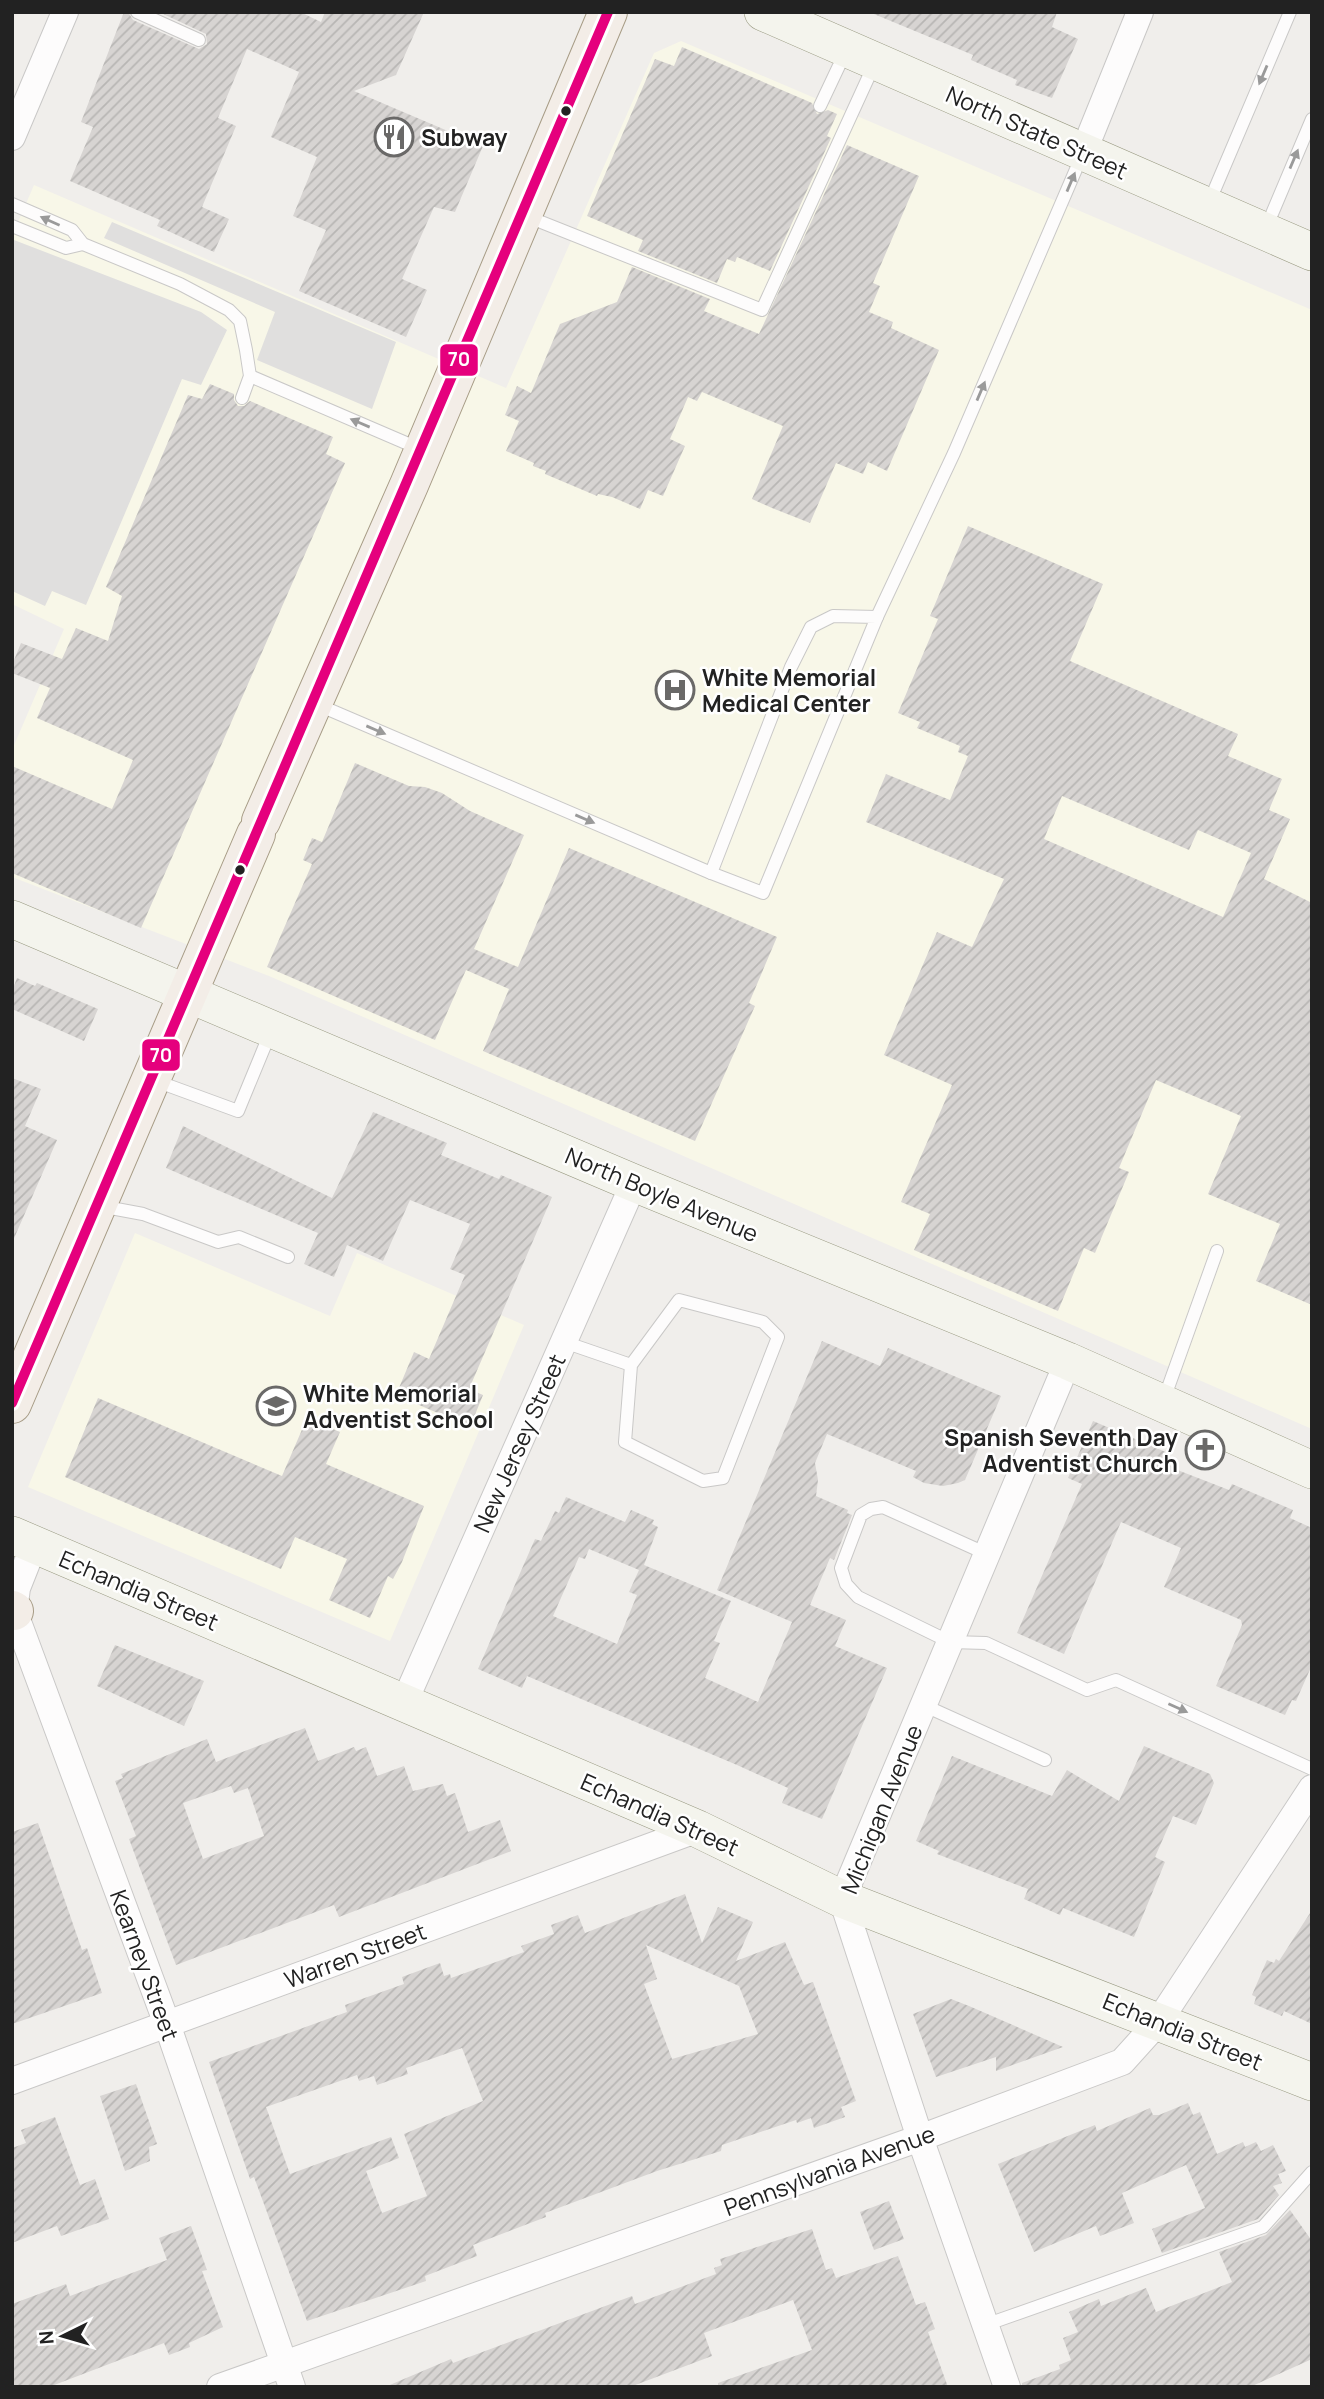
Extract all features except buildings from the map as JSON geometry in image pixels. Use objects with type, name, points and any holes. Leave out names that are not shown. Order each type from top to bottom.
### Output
[{"type":"main road","points":[[12,1404],[149,1078],[423,450],[608,12]]},
{"type":"street","points":[[12,137],[65,12]]},
{"type":"street","name":"North State Street","points":[[763,12],[1083,153],[1214,191],[1271,216],[1312,252]]},
{"type":"street","points":[[1083,153],[1140,12]]},
{"type":"street","name":"North Boyle Avenue","points":[[12,919],[634,1183],[1310,1462]]},
{"type":"street","name":"New Jersey Street","points":[[404,1703],[634,1183]]},
{"type":"street","name":"Michigan Avenue","points":[[1007,2387],[920,2138],[842,1899],[1069,1361]]},
{"type":"street","name":"Echandia Street","points":[[23,1540],[698,1829],[842,1899],[1312,2082]]},
{"type":"street","name":"Kearney Street","points":[[23,1540],[13,1611],[167,2024],[288,2375]]},
{"type":"street","name":"Pennsylvania Avenue","points":[[220,2387],[288,2375],[1122,2062],[1159,2021],[1312,1788]]},
{"type":"street","name":"Warren Street","points":[[12,2081],[698,1829]]},
{"type":"lane","points":[[137,12],[199,40]]},
{"type":"lane","points":[[1214,191],[1290,12]]},
{"type":"lane","points":[[522,214],[762,310],[861,55]]},
{"type":"lane","points":[[820,107],[861,55]]},
{"type":"lane","points":[[1271,216],[1312,119]]},
{"type":"lane","points":[[313,703],[763,893],[877,617],[954,453],[1083,153]]},
{"type":"lane","points":[[12,204],[72,230],[83,244],[180,284],[229,310],[240,321],[250,376],[242,398]]},
{"type":"lane","points":[[12,226],[66,248],[83,244]]},
{"type":"lane","points":[[250,376],[423,450]]},
{"type":"lane","points":[[711,873],[791,667],[811,627],[832,616],[877,617]]},
{"type":"lane","points":[[149,1078],[237,1111],[272,1029]]},
{"type":"lane","points":[[96,1205],[143,1214],[218,1242],[239,1237],[288,1256]]},
{"type":"lane","points":[[1163,1403],[1174,1364],[1217,1251]]},
{"type":"lane","points":[[679,1300],[764,1322],[778,1337],[723,1478],[703,1481],[625,1443],[631,1365],[679,1300]]},
{"type":"lane","points":[[564,1342],[631,1365]]},
{"type":"lane","points":[[987,1554],[883,1507],[871,1509],[861,1515],[841,1568],[846,1584],[858,1597],[950,1642],[986,1643],[1087,1690],[1116,1680],[1312,1769]]},
{"type":"lane","points":[[923,1705],[1045,1760]]},
{"type":"lane","points":[[985,2325],[1263,2227],[1312,2172]]},
{"type":"shaded area","name":"White Memorial Medical Center","points":[[681,41],[1312,310],[1312,1429],[269,976],[12,877],[12,750],[64,629],[12,604],[12,236],[34,185],[506,388],[654,53]]},
{"type":"shaded area","points":[[112,222],[396,342],[372,409],[257,360],[275,312],[104,238]]},
{"type":"shaded area","points":[[14,240],[201,312],[227,330],[201,385],[182,379],[86,605],[52,591],[45,606],[12,591]]},
{"type":"shaded area","name":"White Memorial Adventist School","points":[[135,1233],[330,1316],[357,1253],[524,1325],[390,1641],[28,1487]]},
{"type":"transit line","name":"70","points":[[12,1403],[608,12]]},
{"type":"place","name":"Subway","points":[[394,137]]},
{"type":"place","name":"White Memorial Medical Center","points":[[675,690]]},
{"type":"place","name":"White Memorial Adventist School","points":[[276,1406]]},
{"type":"place","name":"Spanish Seventh Day Adventist Church","points":[[1205,1450]]}]
